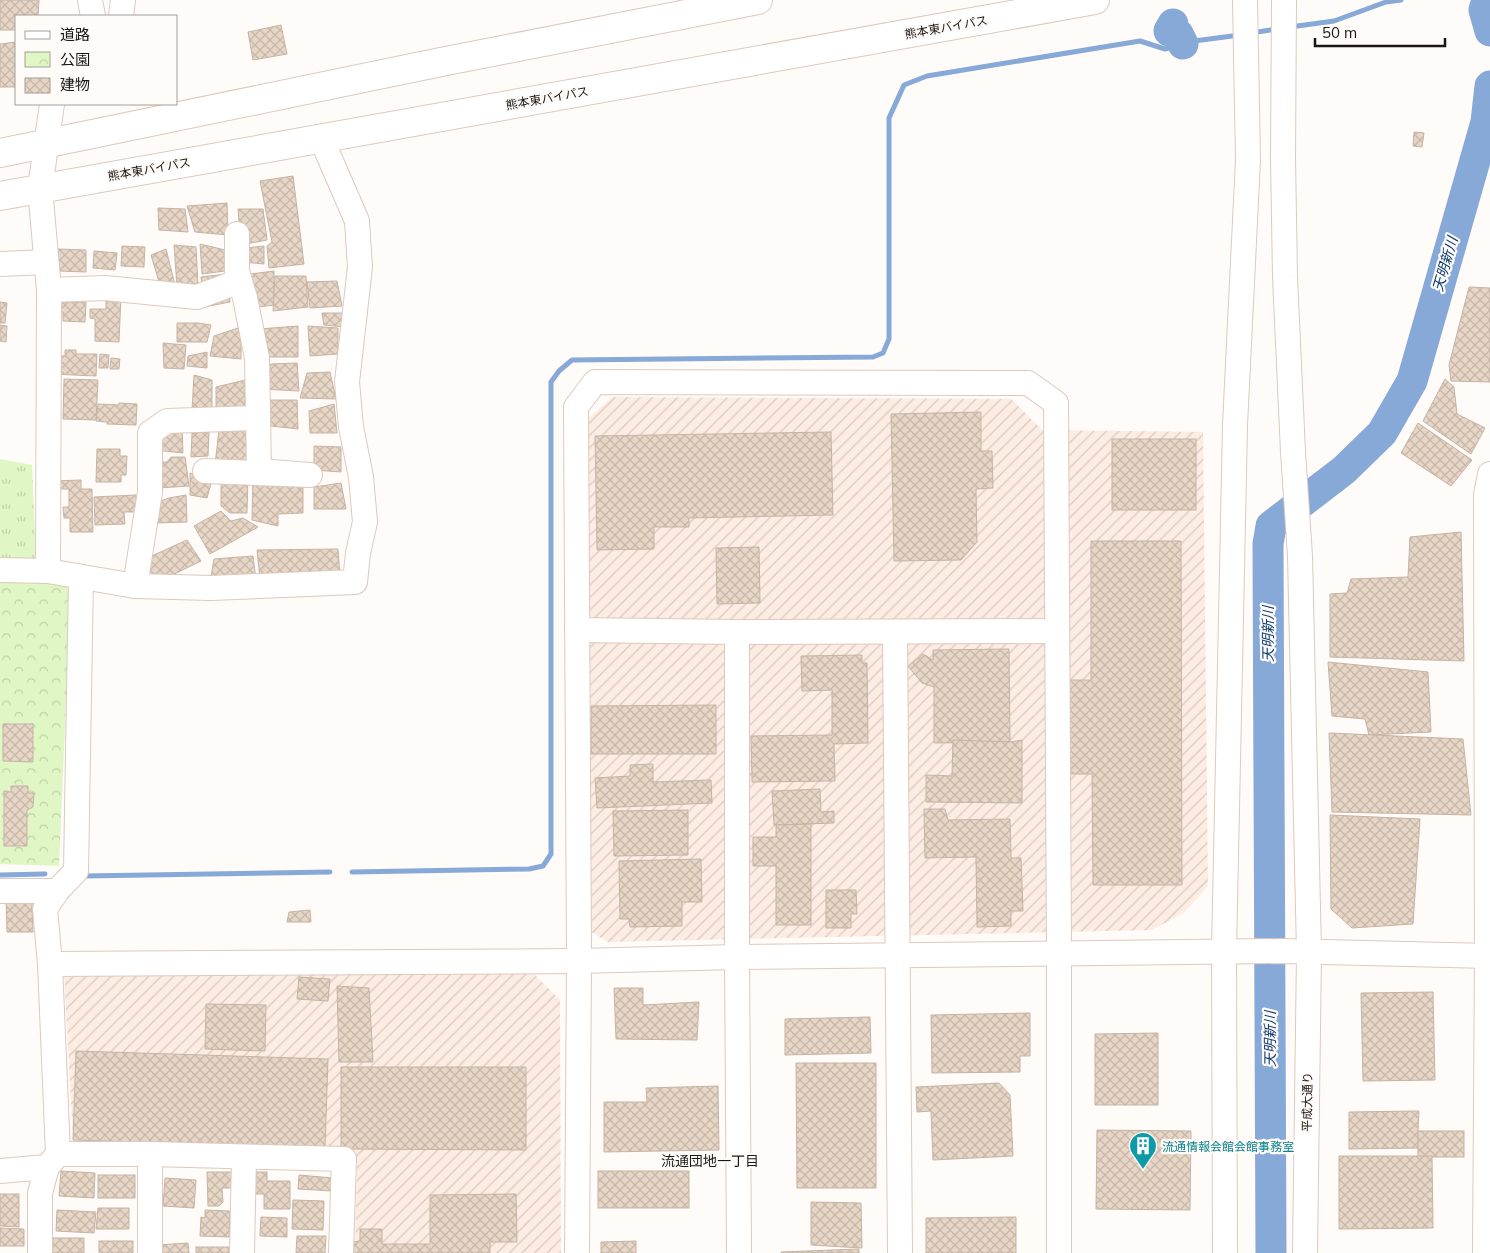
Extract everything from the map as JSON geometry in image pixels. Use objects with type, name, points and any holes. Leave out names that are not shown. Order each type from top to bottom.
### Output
[{"type":"highway","points":[[0,153],[451,60],[703,5],[758,0]]},
{"type":"highway","name":"熊本東バイパス","points":[[0,196],[1095,0]]},
{"type":"street","points":[[90,0],[93,15]]},
{"type":"street","points":[[121,15],[123,0]]},
{"type":"street","name":"平成大通り","points":[[1284,5],[1283,158],[1285,277],[1300,556],[1308,952],[1305,1253]]},
{"type":"street","points":[[1225,1253],[1231,952],[1235,425],[1248,160],[1245,7]]},
{"type":"street","points":[[48,571],[49,290],[40,188],[48,144],[52,105]]},
{"type":"street","points":[[0,570],[48,571],[135,586],[211,588],[356,582],[358,553],[365,522],[361,477],[351,427],[347,382],[360,267],[358,221],[320,138]]},
{"type":"street","points":[[205,470],[310,475],[259,471],[257,358],[245,298],[237,271],[237,234]]},
{"type":"street","points":[[0,264],[46,262]]},
{"type":"street","points":[[49,290],[105,288],[197,296],[240,281]]},
{"type":"street","points":[[577,1253],[579,961],[576,407],[595,382],[1028,383],[1056,404],[1059,1253]]},
{"type":"street","points":[[135,586],[150,492],[150,432],[167,421],[258,418]]},
{"type":"street","points":[[1485,1253],[1488,956],[1486,495],[1490,474]]},
{"type":"street","points":[[40,1253],[40,1193],[53,1161],[50,964],[45,909],[57,891],[76,871],[82,578]]},
{"type":"street","points":[[576,630],[737,632],[1056,631]]},
{"type":"street","points":[[737,632],[739,1253]]},
{"type":"street","points":[[895,632],[900,1253]]},
{"type":"street","points":[[0,891],[57,891]]},
{"type":"street","points":[[50,964],[579,961],[737,957],[1282,951],[1488,956]]},
{"type":"street","points":[[150,1154],[150,1253]]},
{"type":"street","points":[[0,1171],[53,1161],[150,1154],[344,1159],[341,1253]]},
{"type":"street","points":[[242,1253],[244,1157]]},
{"type":"shaded area","points":[[612,397],[1011,399],[1042,430],[1203,432],[1208,886],[1185,912],[1152,930],[608,942],[585,928],[587,420]]},
{"type":"shaded area","points":[[528,968],[560,1000],[561,1253],[355,1253],[357,1165],[334,1146],[325,1148],[73,1140],[64,971]]},
{"type":"green space","points":[[0,459],[32,465],[36,560],[0,559]]},
{"type":"green space","points":[[0,578],[71,584],[59,866],[0,864]]},
{"type":"building","points":[[0,0],[39,0],[38,15],[15,15],[15,30],[0,30]]},
{"type":"building","points":[[281,25],[287,54],[253,60],[248,32]]},
{"type":"building","points":[[15,42],[15,87],[0,87],[0,44]]},
{"type":"building","points":[[1414,132],[1424,133],[1422,147],[1413,146]]},
{"type":"building","points":[[293,176],[304,264],[269,268],[267,246],[272,242],[260,181]]},
{"type":"building","points":[[227,203],[228,235],[195,232],[187,206]]},
{"type":"building","points":[[158,208],[185,209],[188,232],[159,230]]},
{"type":"building","points":[[238,209],[263,209],[267,240],[241,245]]},
{"type":"building","points":[[200,244],[225,250],[225,271],[202,274]]},
{"type":"building","points":[[174,245],[196,247],[198,286],[177,287]]},
{"type":"building","points":[[122,246],[145,247],[144,267],[121,266]]},
{"type":"building","points":[[264,246],[264,264],[242,262],[246,248]]},
{"type":"building","points":[[58,249],[86,250],[86,272],[58,271]]},
{"type":"building","points":[[166,249],[179,301],[165,302],[151,255]]},
{"type":"building","points":[[94,251],[117,253],[115,270],[93,268]]},
{"type":"building","points":[[274,271],[274,305],[251,308],[242,275]]},
{"type":"building","points":[[226,274],[230,302],[204,307],[201,277]]},
{"type":"building","points":[[275,276],[306,276],[308,307],[273,311]]},
{"type":"building","points":[[337,281],[342,306],[310,308],[307,282]]},
{"type":"building","points":[[1469,287],[1490,288],[1490,382],[1451,381],[1449,365]]},
{"type":"building","points":[[106,295],[121,296],[119,342],[95,341],[95,319],[90,318],[90,309],[106,309]]},
{"type":"building","points":[[0,302],[7,303],[5,323],[0,323]]},
{"type":"building","points":[[54,302],[86,302],[85,322],[63,321],[63,312],[54,312]]},
{"type":"building","points":[[322,313],[343,313],[345,327],[324,325]]},
{"type":"building","points":[[177,323],[211,325],[207,342],[177,342]]},
{"type":"building","points":[[0,325],[7,326],[6,342],[0,341]]},
{"type":"building","points":[[298,326],[298,357],[262,357],[259,329]]},
{"type":"building","points":[[308,326],[338,328],[338,354],[310,356]]},
{"type":"building","points":[[241,327],[241,359],[210,356],[214,336]]},
{"type":"building","points":[[163,343],[186,345],[184,369],[164,368]]},
{"type":"building","points":[[65,350],[76,350],[76,354],[97,354],[96,376],[51,374],[51,355],[65,356]]},
{"type":"building","points":[[207,352],[207,368],[187,366],[188,356]]},
{"type":"building","points":[[100,354],[109,355],[108,368],[99,368]]},
{"type":"building","points":[[111,358],[120,359],[119,369],[110,369]]},
{"type":"building","points":[[297,363],[299,391],[261,389],[271,364]]},
{"type":"building","points":[[330,372],[336,399],[300,398],[307,373]]},
{"type":"building","points":[[194,375],[212,380],[212,409],[192,410]]},
{"type":"building","points":[[64,379],[98,380],[96,420],[63,419]]},
{"type":"building","points":[[1445,379],[1454,387],[1457,414],[1485,428],[1471,454],[1423,421]]},
{"type":"building","points":[[245,380],[245,411],[216,413],[216,387]]},
{"type":"building","points":[[263,400],[297,400],[298,429],[262,425]]},
{"type":"building","points":[[119,403],[137,404],[136,425],[107,424],[107,422],[96,421],[98,404],[119,405]]},
{"type":"building","points":[[334,404],[337,433],[310,433],[309,411]]},
{"type":"building","points":[[981,412],[981,451],[992,451],[993,488],[976,489],[977,542],[961,560],[894,561],[891,414]]},
{"type":"building","points":[[1418,423],[1472,460],[1451,486],[1401,453]]},
{"type":"building","points":[[149,424],[182,427],[183,453],[155,450]]},
{"type":"building","points":[[246,427],[247,466],[215,465],[219,430]]},
{"type":"building","points":[[209,432],[208,456],[191,457],[192,433]]},
{"type":"building","points":[[831,432],[833,515],[689,518],[689,527],[654,527],[654,549],[597,550],[595,436]]},
{"type":"building","points":[[1112,439],[1196,439],[1196,510],[1112,510]]},
{"type":"building","points":[[314,446],[341,447],[341,472],[314,470]]},
{"type":"building","points":[[97,449],[120,449],[120,456],[127,456],[126,475],[121,475],[121,482],[96,482]]},
{"type":"building","points":[[171,457],[185,457],[189,486],[159,488],[158,462],[167,462]]},
{"type":"building","points":[[190,473],[212,480],[207,498],[190,495]]},
{"type":"building","points":[[253,474],[303,480],[303,513],[278,514],[278,526],[252,520]]},
{"type":"building","points":[[221,476],[248,476],[247,513],[230,513],[221,506]]},
{"type":"building","points":[[81,480],[81,489],[92,489],[93,532],[70,532],[70,518],[64,518],[63,507],[69,507],[69,489],[52,489],[52,481]]},
{"type":"building","points":[[341,483],[346,509],[314,509],[314,487]]},
{"type":"building","points":[[136,495],[137,512],[124,512],[125,524],[95,525],[94,497]]},
{"type":"building","points":[[186,495],[187,522],[156,523],[155,503]]},
{"type":"building","points":[[221,511],[231,521],[243,518],[258,527],[210,554],[194,526]]},
{"type":"building","points":[[1461,532],[1464,661],[1330,657],[1330,594],[1347,593],[1351,579],[1408,577],[1410,537]]},
{"type":"building","points":[[187,540],[201,561],[156,583],[145,559]]},
{"type":"building","points":[[1091,541],[1181,541],[1182,885],[1093,885],[1092,774],[1067,774],[1067,680],[1091,680]]},
{"type":"building","points":[[759,547],[760,603],[717,604],[716,548]]},
{"type":"building","points":[[338,549],[340,575],[260,579],[257,550]]},
{"type":"building","points":[[253,556],[256,580],[210,583],[214,559]]},
{"type":"building","points":[[1009,649],[1010,742],[934,743],[934,687],[922,683],[908,666],[923,654],[933,660],[933,650]]},
{"type":"building","points":[[862,655],[862,663],[867,663],[868,743],[834,744],[835,781],[752,782],[751,736],[832,735],[832,690],[802,691],[801,656]]},
{"type":"building","points":[[1328,662],[1428,672],[1431,732],[1369,735],[1365,719],[1332,716]]},
{"type":"building","points":[[716,705],[716,754],[591,754],[591,706]]},
{"type":"building","points":[[3,724],[33,724],[33,762],[3,761]]},
{"type":"building","points":[[1329,733],[1463,739],[1471,815],[1332,812]]},
{"type":"building","points":[[953,740],[1010,742],[1022,740],[1022,803],[926,802],[926,775],[952,776]]},
{"type":"building","points":[[653,764],[653,782],[711,780],[712,803],[597,808],[595,778],[630,776],[630,765]]},
{"type":"building","points":[[11,786],[28,786],[28,793],[34,793],[33,807],[27,810],[27,846],[4,846],[4,791],[11,792]]},
{"type":"building","points":[[820,789],[821,812],[834,811],[834,823],[774,825],[772,791]]},
{"type":"building","points":[[924,809],[945,809],[948,820],[1010,819],[1011,858],[1021,858],[1023,911],[1011,911],[1011,926],[977,927],[976,857],[925,858]]},
{"type":"building","points":[[688,810],[688,855],[614,856],[613,811]]},
{"type":"building","points":[[1330,815],[1420,819],[1413,924],[1352,928],[1331,909]]},
{"type":"building","points":[[811,824],[811,925],[776,925],[776,866],[753,866],[753,837],[776,837],[776,825]]},
{"type":"building","points":[[701,859],[702,902],[682,902],[682,926],[630,927],[629,919],[620,919],[619,861]]},
{"type":"building","points":[[826,890],[856,890],[857,914],[851,914],[851,928],[826,928]]},
{"type":"building","points":[[6,897],[26,897],[32,903],[33,932],[7,932]]},
{"type":"building","points":[[310,910],[311,922],[287,922],[289,912]]},
{"type":"building","points":[[299,977],[330,979],[328,1001],[297,999]]},
{"type":"building","points":[[337,986],[369,988],[373,1062],[339,1062]]},
{"type":"building","points":[[614,988],[643,988],[643,1005],[699,1002],[697,1040],[616,1039]]},
{"type":"building","points":[[1433,992],[1435,1080],[1363,1081],[1361,993]]},
{"type":"building","points":[[206,1004],[266,1005],[265,1051],[205,1049]]},
{"type":"building","points":[[1030,1013],[1030,1056],[1020,1056],[1020,1072],[932,1073],[931,1015]]},
{"type":"building","points":[[870,1017],[871,1053],[785,1055],[785,1019]]},
{"type":"building","points":[[1158,1033],[1158,1105],[1095,1105],[1095,1034]]},
{"type":"building","points":[[76,1051],[328,1059],[325,1148],[73,1140]]},
{"type":"building","points":[[796,1063],[876,1063],[876,1188],[797,1188]]},
{"type":"building","points":[[341,1067],[526,1067],[526,1150],[341,1149]]},
{"type":"building","points":[[999,1083],[1010,1095],[1013,1156],[933,1160],[931,1111],[917,1112],[916,1087]]},
{"type":"building","points":[[718,1086],[719,1150],[604,1152],[604,1102],[647,1102],[646,1088]]},
{"type":"building","points":[[1419,1111],[1418,1131],[1420,1148],[1349,1149],[1349,1112]]},
{"type":"building","name":"流通情報会館会館事務室","points":[[1097,1130],[1191,1131],[1190,1210],[1096,1209]]},
{"type":"building","points":[[1418,1131],[1464,1131],[1464,1157],[1418,1157]]},
{"type":"building","points":[[1339,1156],[1432,1156],[1433,1228],[1339,1229]]},
{"type":"building","points":[[61,1171],[95,1173],[94,1198],[59,1196]]},
{"type":"building","points":[[598,1171],[689,1171],[689,1208],[598,1208]]},
{"type":"building","points":[[207,1172],[233,1172],[233,1188],[222,1188],[223,1202],[219,1206],[208,1206]]},
{"type":"building","points":[[253,1172],[267,1172],[267,1181],[290,1181],[290,1209],[264,1209],[264,1194],[253,1194]]},
{"type":"building","points":[[98,1175],[135,1175],[135,1198],[98,1198]]},
{"type":"building","points":[[299,1175],[333,1178],[332,1191],[298,1189]]},
{"type":"building","points":[[165,1178],[196,1180],[194,1208],[163,1206]]},
{"type":"building","points":[[0,1194],[19,1194],[19,1227],[0,1226]]},
{"type":"building","points":[[516,1194],[517,1242],[490,1242],[490,1253],[353,1253],[353,1242],[360,1241],[360,1229],[382,1229],[382,1244],[430,1244],[430,1195]]},
{"type":"building","points":[[293,1200],[324,1201],[323,1230],[292,1229]]},
{"type":"building","points":[[811,1202],[861,1203],[862,1248],[811,1245]]},
{"type":"building","points":[[98,1208],[129,1208],[129,1229],[96,1229]]},
{"type":"building","points":[[57,1210],[96,1212],[94,1233],[56,1231]]},
{"type":"building","points":[[205,1210],[230,1211],[229,1237],[200,1236],[201,1217],[205,1218]]},
{"type":"building","points":[[261,1217],[287,1218],[287,1237],[260,1236]]},
{"type":"building","points":[[1016,1217],[1016,1253],[926,1253],[926,1218]]},
{"type":"building","points":[[0,1228],[24,1229],[24,1246],[0,1246]]},
{"type":"building","points":[[297,1236],[326,1236],[325,1253],[296,1253]]},
{"type":"building","points":[[53,1238],[84,1238],[84,1253],[52,1253]]},
{"type":"building","points":[[99,1241],[133,1241],[133,1253],[99,1253]]},
{"type":"building","points":[[636,1241],[636,1253],[601,1253],[601,1242]]},
{"type":"building","points":[[188,1243],[189,1253],[157,1253],[157,1245]]},
{"type":"building","points":[[196,1247],[229,1247],[229,1253],[196,1253]]},
{"type":"building","points":[[859,1249],[859,1253],[781,1253],[781,1252]]},
{"type":"waterway","points":[[1290,27],[1334,21],[1386,2],[1401,0]]},
{"type":"waterway","name":"天明新川","points":[[1487,0],[1484,10],[1490,31]]},
{"type":"waterway","points":[[1173,24],[1169,31],[1178,34],[1183,44]]},
{"type":"waterway","points":[[1251,33],[1277,29]]},
{"type":"waterway","points":[[352,872],[529,869],[543,866],[551,854],[551,382],[559,371],[572,360],[873,357],[883,353],[889,339],[889,118],[904,85],[927,76],[1140,41],[1165,49],[1194,41],[1240,35]]},
{"type":"waterway","name":"天明新川","points":[[1271,1253],[1268,544],[1271,526],[1344,470],[1382,433],[1412,381],[1486,122],[1490,86]]},
{"type":"waterway","points":[[84,876],[330,872]]},
{"type":"waterway","points":[[0,875],[45,874]]},
{"type":"place","name":"流通情報会館会館事務室","points":[[1143,1170]]},
{"type":"district","name":"流通団地一丁目","points":[[710,1161]]}]
